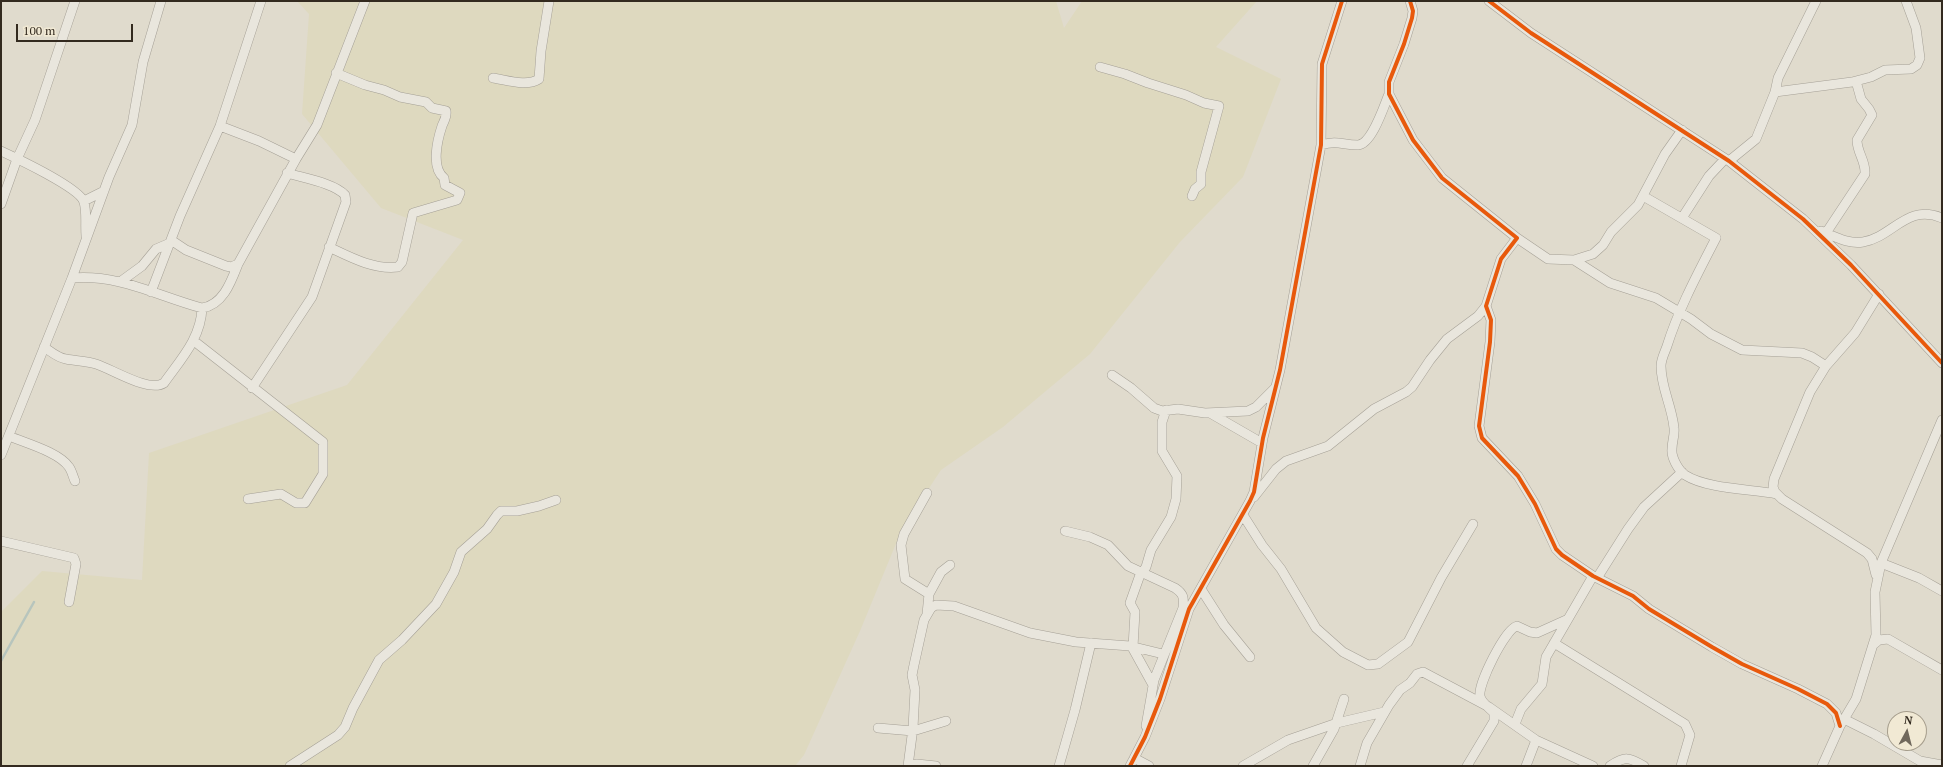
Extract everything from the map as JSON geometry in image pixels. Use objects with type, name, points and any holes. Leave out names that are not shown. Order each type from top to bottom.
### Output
[{"type":"street","points":[[1,204],[17,159],[35,120],[75,1]]},
{"type":"street","points":[[1,455],[72,278],[104,191],[132,125],[143,62],[161,1]]},
{"type":"street","points":[[151,292],[184,205],[220,126],[261,1]]},
{"type":"street","points":[[72,278],[102,278],[120,282],[202,308],[211,307],[220,298],[287,173],[316,125],[336,72],[366,1]]},
{"type":"street","points":[[493,78],[524,83],[539,79],[541,51],[549,1]]},
{"type":"street","points":[[1149,766],[1132,762],[1146,737],[1189,610],[1243,515],[1256,484],[1262,443],[1275,388],[1321,145],[1322,64],[1342,1]]},
{"type":"street","points":[[1321,145],[1333,141],[1358,145],[1366,142],[1375,129],[1389,94],[1389,82],[1412,18],[1413,10],[1410,1]]},
{"type":"street","points":[[1489,1],[1531,33],[1727,160],[1811,226],[1879,294],[1942,363]]},
{"type":"street","points":[[1682,218],[1709,176],[1727,160],[1756,139],[1775,92],[1778,78],[1816,1]]},
{"type":"street","points":[[1775,92],[1856,81],[1871,77],[1885,70],[1911,68],[1919,62],[1919,44],[1916,28],[1906,1]]},
{"type":"street","points":[[1100,67],[1186,95],[1204,103],[1219,106],[1201,172],[1201,184],[1195,189],[1192,196]]},
{"type":"street","points":[[329,248],[363,262],[380,266],[398,267],[402,262],[413,212],[457,200],[460,193],[445,185],[444,178],[439,174],[438,170],[436,152],[446,111],[429,107],[426,102],[400,97],[384,90],[365,85],[336,72]]},
{"type":"street","points":[[1826,233],[1865,174],[1866,165],[1857,146],[1858,137],[1869,122],[1872,115],[1870,109],[1861,99],[1856,81]]},
{"type":"street","points":[[1389,94],[1413,140],[1442,178],[1518,238],[1548,259],[1574,260],[1594,254],[1603,245],[1611,232],[1633,211],[1643,196],[1664,154],[1682,130]]},
{"type":"street","points":[[220,126],[259,141],[296,158]]},
{"type":"street","points":[[1,151],[61,181],[84,201],[86,240]]},
{"type":"street","points":[[252,388],[312,297],[344,209],[345,195],[327,185],[287,173]]},
{"type":"street","points":[[84,201],[104,191]]},
{"type":"street","points":[[1643,196],[1716,238],[1680,312],[1661,364],[1663,387],[1670,406],[1674,428],[1674,438],[1671,450],[1676,463],[1682,472],[1699,481],[1777,494]]},
{"type":"street","points":[[1811,226],[1852,242],[1862,242],[1872,240],[1895,225],[1923,213],[1933,214],[1942,218]]},
{"type":"street","points":[[1250,501],[1276,469],[1286,461],[1328,446],[1374,409],[1409,389],[1447,339],[1478,316],[1486,306],[1501,259],[1518,238]]},
{"type":"street","points":[[170,241],[186,250],[226,266],[231,267],[238,264]]},
{"type":"street","points":[[120,282],[142,266],[156,249],[170,241]]},
{"type":"street","points":[[1574,260],[1610,283],[1656,298],[1680,312],[1711,334],[1742,350],[1802,353],[1812,357],[1826,366]]},
{"type":"street","points":[[1822,766],[1842,722],[1856,699],[1873,645],[1877,628],[1876,579],[1872,559],[1867,553],[1782,499],[1777,494],[1773,486],[1779,464],[1810,392],[1826,366],[1855,333],[1879,294]]},
{"type":"street","points":[[1486,306],[1491,320],[1490,342],[1479,426],[1480,435],[1518,476],[1535,504],[1556,549],[1572,563],[1595,577],[1633,596],[1649,609],[1742,664],[1798,689],[1826,704],[1836,713],[1842,722],[1874,734],[1920,761],[1942,765]]},
{"type":"street","points":[[44,347],[65,359],[76,359],[97,364],[122,376],[155,386],[164,383],[194,341],[202,319],[202,308]]},
{"type":"street","points":[[194,341],[252,388],[321,439],[324,444],[324,467],[320,479],[305,502],[296,503],[281,494],[248,499]]},
{"type":"street","points":[[1112,376],[1131,388],[1154,408],[1162,411],[1178,409],[1210,413],[1248,411],[1256,407],[1275,388]]},
{"type":"street","points":[[1153,685],[1133,647],[1135,612],[1130,601],[1142,572],[1146,567],[1151,550],[1171,517],[1176,498],[1177,476],[1162,451],[1162,422],[1166,410]]},
{"type":"street","points":[[1210,413],[1262,443]]},
{"type":"street","points":[[1876,579],[1881,563],[1942,420]]},
{"type":"street","points":[[9,436],[53,454],[64,461],[70,468],[74,481]]},
{"type":"street","points":[[1516,724],[1522,709],[1542,684],[1546,657],[1595,577],[1644,507],[1682,472]]},
{"type":"street","points":[[927,493],[904,534],[901,545],[906,579],[929,594]]},
{"type":"street","points":[[290,766],[338,735],[345,727],[353,708],[379,660],[402,640],[436,604],[454,572],[461,552],[487,529],[497,515],[501,511],[517,511],[556,500]]},
{"type":"street","points":[[1243,515],[1262,546],[1281,569],[1316,628],[1343,652],[1368,665],[1378,664],[1408,642],[1441,578],[1473,524]]},
{"type":"street","points":[[1065,531],[1090,537],[1108,545],[1128,566],[1175,588],[1184,596],[1183,608],[1163,654],[1153,685],[1146,737]]},
{"type":"street","points":[[1,541],[74,558],[76,564],[69,602]]},
{"type":"street","points":[[1881,563],[1919,578],[1942,591]]},
{"type":"street","points":[[927,615],[929,594],[941,572],[950,565]]},
{"type":"street","points":[[1201,589],[1224,625],[1250,657]]},
{"type":"street","points":[[936,766],[917,764],[908,766],[913,731],[915,690],[912,675],[924,620],[936,605],[943,604],[954,606],[1030,633],[1076,642],[1133,647],[1163,654]]},
{"type":"street","points":[[1467,766],[1494,721],[1494,713],[1481,701],[1480,691],[1493,659],[1511,629],[1517,626],[1530,632],[1537,633],[1568,619]]},
{"type":"street","points":[[1873,645],[1879,640],[1888,639],[1942,670]]},
{"type":"street","points":[[1059,766],[1076,710],[1091,643]]},
{"type":"street","points":[[1554,643],[1685,724],[1690,735],[1681,766]]},
{"type":"street","points":[[1360,766],[1367,743],[1384,712],[1400,690],[1410,683],[1417,674],[1423,672],[1489,707],[1516,724],[1536,740],[1593,766]]},
{"type":"street","points":[[1313,766],[1337,723],[1344,699]]},
{"type":"street","points":[[1243,766],[1288,740],[1337,723],[1384,712]]},
{"type":"street","points":[[878,728],[913,731],[946,721]]},
{"type":"street","points":[[1526,766],[1536,740]]},
{"type":"street","points":[[1610,766],[1623,758],[1631,759],[1644,766]]},
{"type":"shaded area","points":[[297,1],[1056,1],[1064,28],[1082,1],[1257,1],[1216,47],[1281,79],[1243,177],[1180,242],[1090,354],[1003,427],[941,470],[902,529],[860,631],[804,755],[795,766],[1,766],[1,612],[42,571],[142,580],[149,453],[347,385],[463,240],[381,208],[302,114],[309,14]]},
{"type":"waterway","points":[[1,661],[34,602]]},
{"type":"cycle path","points":[[1130,766],[1145,737],[1160,699],[1189,609],[1254,492],[1263,438],[1280,370],[1321,145],[1322,64],[1342,1]]},
{"type":"cycle path","points":[[1410,1],[1413,11],[1412,18],[1404,44],[1389,82],[1389,94],[1413,140],[1442,178],[1517,238],[1501,259],[1486,306],[1491,320],[1490,342],[1479,426],[1482,438],[1518,476],[1535,504],[1556,549],[1562,555],[1593,576],[1633,596],[1649,609],[1742,664],[1798,689],[1827,704],[1836,713],[1840,726]]},
{"type":"cycle path","points":[[1489,1],[1531,33],[1729,161],[1803,219],[1851,265],[1942,363]]}]
